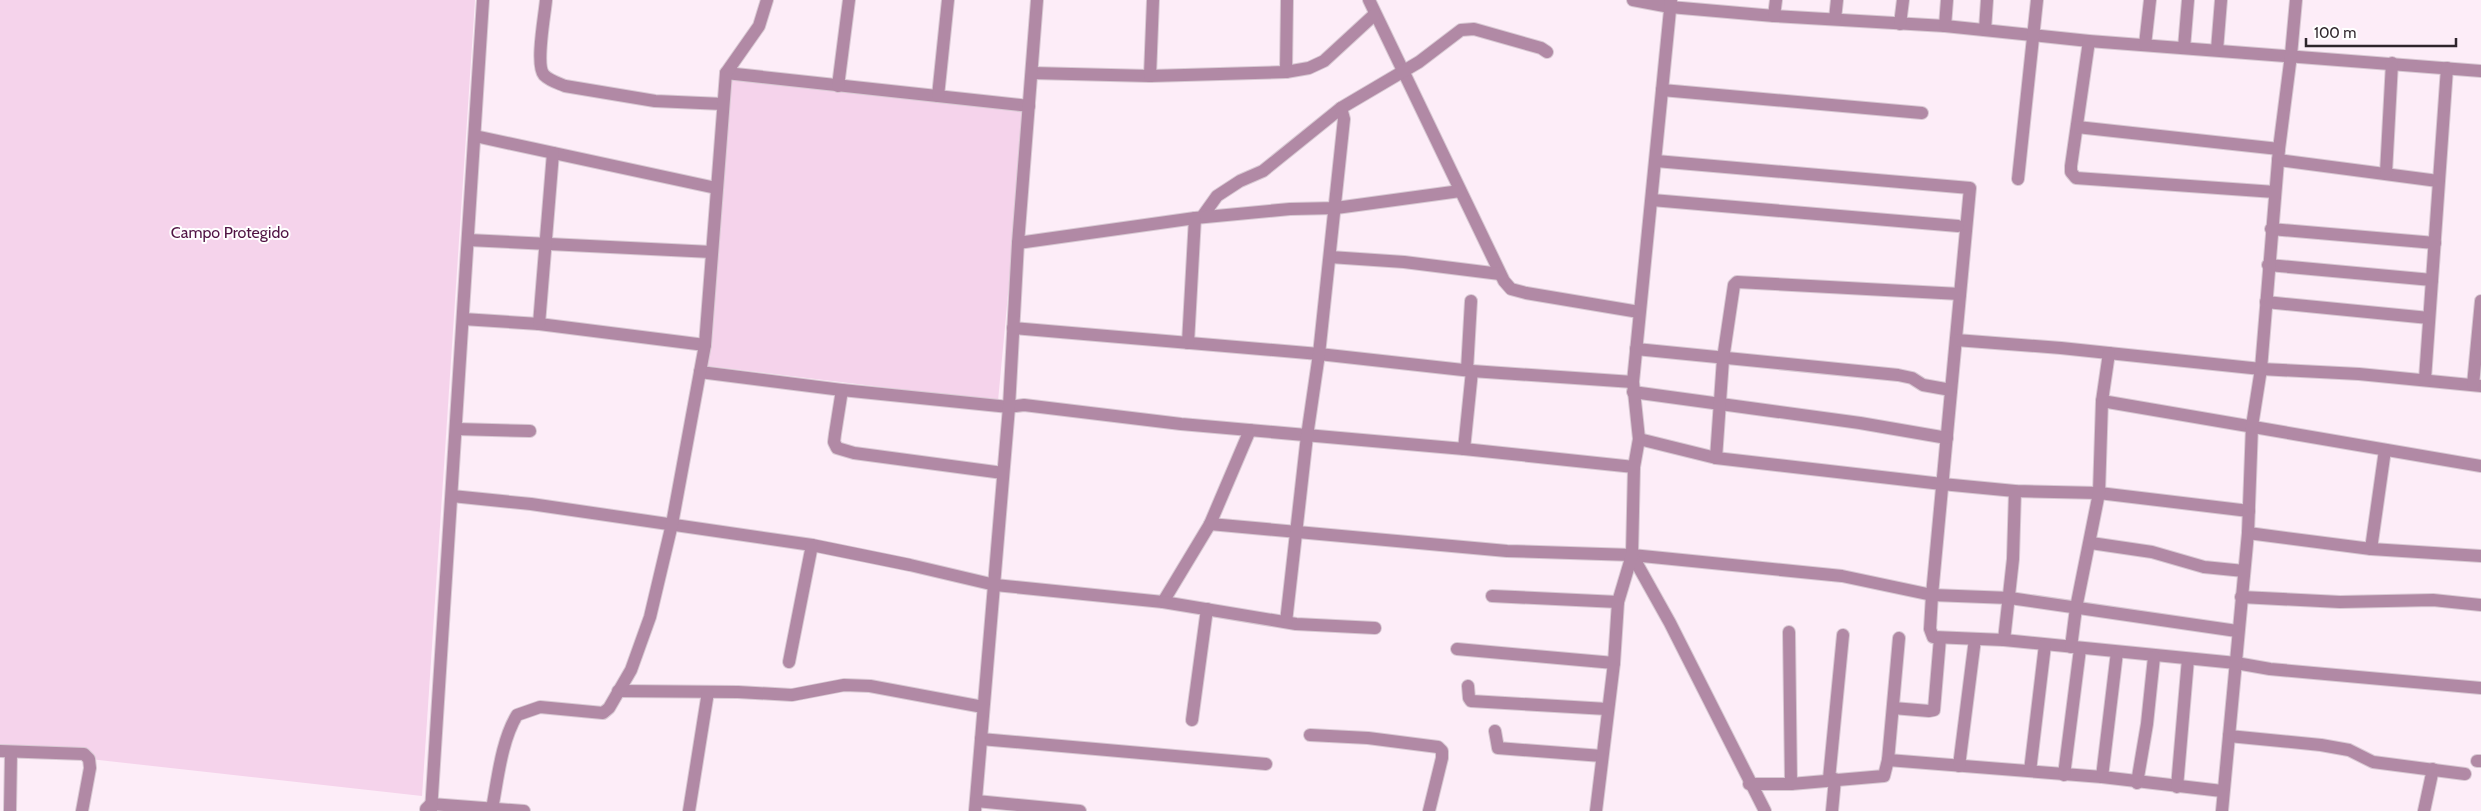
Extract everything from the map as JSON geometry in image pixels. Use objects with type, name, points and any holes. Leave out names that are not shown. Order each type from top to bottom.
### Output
[{"type":"street","points":[[483,0],[452,496],[429,809],[524,811]]},
{"type":"street","points":[[546,0],[540,63],[543,74],[551,80],[565,86],[655,101],[722,104]]},
{"type":"street","points":[[492,809],[502,757],[511,724],[517,715],[540,706],[602,712],[609,708],[631,670],[650,617],[672,524],[705,345],[722,104],[726,73],[760,26],[768,0]]},
{"type":"street","points":[[838,86],[849,0]]},
{"type":"street","points":[[938,96],[948,0]]},
{"type":"street","points":[[1037,0],[1018,243],[1009,407],[975,806],[1080,811]]},
{"type":"street","points":[[1150,76],[1153,0]]},
{"type":"street","points":[[1286,72],[1287,0]]},
{"type":"street","points":[[1369,0],[1374,15],[1404,70],[1500,274],[1511,289],[1639,312]]},
{"type":"street","points":[[1633,0],[1774,16],[1945,26],[2088,41],[2481,71]]},
{"type":"street","points":[[1774,16],[1776,0]]},
{"type":"street","points":[[1835,19],[1837,0]]},
{"type":"street","points":[[1900,24],[1903,0]]},
{"type":"street","points":[[1945,26],[1947,0]]},
{"type":"street","points":[[1985,30],[1987,0]]},
{"type":"street","points":[[2018,179],[2037,0]]},
{"type":"street","points":[[2145,45],[2150,0]]},
{"type":"street","points":[[2184,48],[2188,0]]},
{"type":"street","points":[[2217,50],[2221,0]]},
{"type":"street","points":[[2222,811],[2222,791],[2248,533],[2252,426],[2261,369],[2278,154],[2296,0]]},
{"type":"street","points":[[1596,811],[1614,663],[1618,602],[1632,555],[1634,467],[1639,439],[1633,387],[1670,4]]},
{"type":"street","points":[[1032,73],[1150,76],[1286,72],[1309,68],[1324,61],[1374,15]]},
{"type":"street","points":[[1188,344],[1199,217],[1216,196],[1263,171],[1341,108],[1419,62],[1465,28],[1532,45],[1547,52]]},
{"type":"street","points":[[2088,41],[2071,166],[2071,172],[2076,178],[2275,192]]},
{"type":"street","points":[[2386,173],[2392,63]]},
{"type":"street","points":[[2425,379],[2447,68]]},
{"type":"street","points":[[726,73],[1029,106]]},
{"type":"street","points":[[1662,90],[1922,113]]},
{"type":"street","points":[[1286,622],[1336,208],[1344,119],[1341,108]]},
{"type":"street","points":[[2077,127],[2278,154],[2438,181]]},
{"type":"street","points":[[474,136],[716,188]]},
{"type":"street","points":[[539,324],[554,153]]},
{"type":"street","points":[[1656,161],[1970,188],[1932,595],[1931,633],[1933,637],[2004,640],[2236,663],[2280,670],[2481,688]]},
{"type":"street","points":[[1018,243],[1199,217],[1290,209],[1336,208],[1460,191]]},
{"type":"street","points":[[1652,200],[1958,226]]},
{"type":"street","points":[[2271,229],[2435,243]]},
{"type":"street","points":[[468,240],[712,252]]},
{"type":"street","points":[[1330,257],[1500,274]]},
{"type":"street","points":[[2268,265],[2432,280]]},
{"type":"street","points":[[1716,458],[1718,404],[1723,359],[1734,285],[1737,282],[1960,294]]},
{"type":"street","points":[[1464,449],[1470,370],[1471,301]]},
{"type":"street","points":[[1956,340],[2109,352],[2261,369],[2425,379],[2477,385],[2481,301]]},
{"type":"street","points":[[2266,302],[2429,318]]},
{"type":"street","points":[[463,319],[539,324],[705,345]]},
{"type":"street","points":[[1013,328],[1319,354],[1633,387],[1718,404],[1860,423],[1947,438]]},
{"type":"street","points":[[1636,348],[1723,359],[1898,375],[1912,378],[1923,386],[1951,390]]},
{"type":"street","points":[[2064,775],[2076,648],[2076,608],[2091,543],[2099,494],[2102,401],[2109,352]]},
{"type":"street","points":[[700,372],[842,390],[1009,407],[1033,406],[1307,436],[1464,449],[1634,467]]},
{"type":"street","points":[[842,390],[834,442],[837,448],[843,451],[1003,473]]},
{"type":"street","points":[[2102,401],[2481,466]]},
{"type":"street","points":[[456,429],[530,431]]},
{"type":"street","points":[[1163,602],[1210,524],[1250,430]]},
{"type":"street","points":[[1639,439],[1716,458],[1942,484],[2015,491],[2099,494],[2249,511]]},
{"type":"street","points":[[2371,549],[2385,450]]},
{"type":"street","points":[[2004,640],[2010,598],[2015,491]]},
{"type":"street","points":[[452,496],[672,524],[812,545],[995,585],[1163,602],[1286,622],[1375,628]]},
{"type":"street","points":[[1210,524],[1507,551],[1632,555],[1842,576],[1932,595],[2010,598],[2237,631]]},
{"type":"street","points":[[2248,533],[2371,549],[2481,556]]},
{"type":"street","points":[[2091,543],[2152,552],[2204,567],[2244,571]]},
{"type":"street","points":[[788,662],[812,545]]},
{"type":"street","points":[[1632,555],[1682,646],[1765,811]]},
{"type":"street","points":[[1492,596],[1618,602]]},
{"type":"street","points":[[2241,597],[2325,602],[2433,600],[2481,605]]},
{"type":"street","points":[[1192,720],[1207,609]]},
{"type":"street","points":[[1789,632],[1791,784]]},
{"type":"street","points":[[1832,811],[1832,779],[1843,635]]},
{"type":"street","points":[[1750,784],[1791,784],[1832,779],[1880,778],[1884,776],[1888,760],[1899,638]]},
{"type":"street","points":[[1893,708],[1934,710],[1940,638]]},
{"type":"street","points":[[1959,766],[1975,639]]},
{"type":"street","points":[[2030,771],[2045,645]]},
{"type":"street","points":[[1457,649],[1614,663]]},
{"type":"street","points":[[2102,777],[2117,652]]},
{"type":"street","points":[[2137,783],[2147,724],[2154,656]]},
{"type":"street","points":[[2177,787],[2188,659]]},
{"type":"street","points":[[618,691],[792,695],[844,685],[870,686],[983,707]]},
{"type":"street","points":[[1468,686],[1471,701],[1607,710]]},
{"type":"street","points":[[689,811],[708,692]]},
{"type":"street","points":[[1495,731],[1498,748],[1602,756]]},
{"type":"street","points":[[1310,735],[1368,738],[1438,747],[1442,751],[1442,758],[1429,811]]},
{"type":"street","points":[[2229,736],[2321,745],[2350,750],[2373,762],[2464,774]]},
{"type":"street","points":[[981,739],[1266,764]]},
{"type":"street","points":[[10,811],[6,752],[84,754],[89,759],[90,768],[82,811]]},
{"type":"street","points":[[1888,760],[2102,777],[2137,783],[2222,791]]},
{"type":"street","points":[[2424,811],[2433,770]]},
{"type":"green space","name":"Campo Protegido","points":[[0,0],[475,0],[422,796],[0,749]]},
{"type":"green space","points":[[730,71],[1026,102],[998,401],[700,365]]}]
